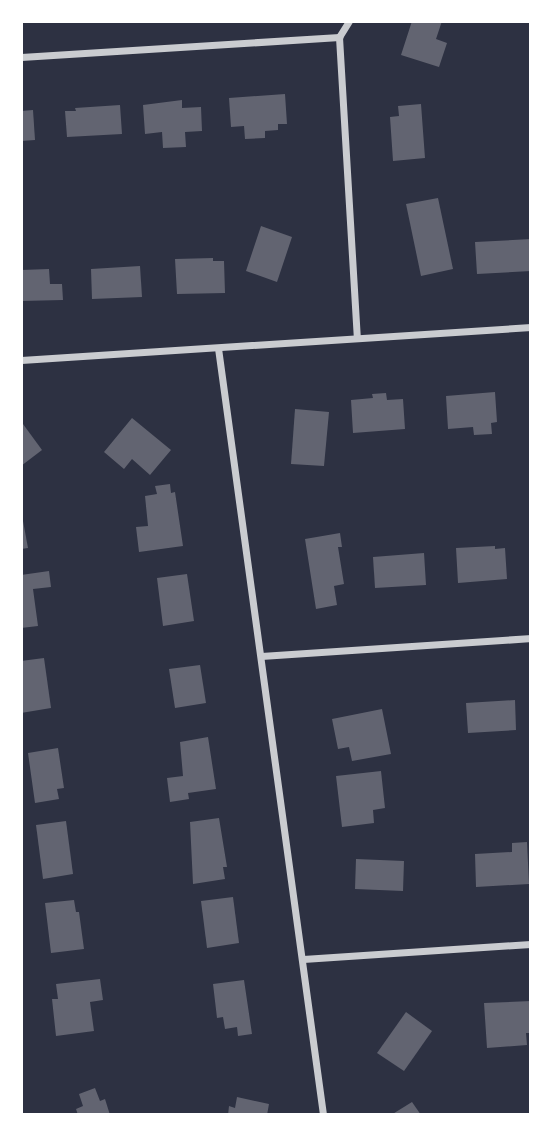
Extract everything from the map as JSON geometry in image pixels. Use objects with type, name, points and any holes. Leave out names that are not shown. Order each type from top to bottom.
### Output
[{"type":"street","points":[[349,21],[339,37],[357,337]]},
{"type":"street","points":[[21,57],[339,37]]},
{"type":"street","points":[[21,360],[531,327]]},
{"type":"street","points":[[218,348],[323,1115]]},
{"type":"street","points":[[261,656],[531,638]]},
{"type":"street","points":[[303,959],[531,944]]},
{"type":"building","points":[[412,21],[442,21],[436,39],[447,43],[439,67],[401,55]]},
{"type":"building","points":[[285,94],[287,124],[278,124],[278,130],[265,131],[265,138],[245,139],[244,126],[231,127],[229,98]]},
{"type":"building","points":[[182,100],[182,108],[201,107],[202,131],[185,132],[186,147],[163,148],[162,132],[145,134],[143,105]]},
{"type":"building","points":[[421,104],[425,158],[393,161],[390,117],[399,116],[398,106]]},
{"type":"building","points":[[120,105],[122,134],[67,137],[65,111]]},
{"type":"building","points":[[33,110],[35,140],[21,141],[21,111]]},
{"type":"building","points":[[438,198],[453,269],[421,276],[406,204]]},
{"type":"building","points":[[261,226],[292,237],[277,282],[246,271]]},
{"type":"building","points":[[531,239],[531,271],[477,274],[475,242]]},
{"type":"building","points":[[213,258],[213,261],[224,261],[225,293],[177,294],[175,259]]},
{"type":"building","points":[[140,266],[142,297],[92,299],[91,269]]},
{"type":"building","points":[[49,269],[50,284],[62,284],[63,300],[21,301],[21,270]]},
{"type":"building","points":[[495,392],[497,422],[491,423],[492,434],[474,435],[473,427],[448,429],[446,396]]},
{"type":"building","points":[[386,393],[387,400],[403,399],[405,429],[353,433],[351,400],[373,398],[372,394]]},
{"type":"building","points":[[295,409],[329,412],[324,466],[291,464]]},
{"type":"building","points":[[132,418],[171,450],[150,475],[132,459],[124,469],[104,452]]},
{"type":"building","points":[[23,424],[42,450],[21,466],[21,425]]},
{"type":"building","points":[[170,484],[171,493],[175,492],[183,546],[139,552],[136,527],[148,526],[145,496],[157,494],[155,486]]},
{"type":"building","points":[[21,510],[28,548],[21,549]]},
{"type":"building","points":[[340,533],[342,547],[338,547],[344,584],[334,586],[337,605],[316,609],[305,539]]},
{"type":"building","points":[[495,546],[495,549],[505,548],[507,579],[458,583],[456,548]]},
{"type":"building","points":[[424,553],[426,585],[375,588],[373,557]]},
{"type":"building","points":[[49,571],[51,587],[33,589],[38,626],[21,628],[21,575]]},
{"type":"building","points":[[187,574],[194,621],[163,626],[157,578]]},
{"type":"building","points":[[44,658],[51,708],[21,713],[21,661]]},
{"type":"building","points":[[200,665],[206,703],[175,708],[169,669]]},
{"type":"building","points":[[515,700],[516,730],[468,733],[466,703]]},
{"type":"building","points":[[382,709],[391,754],[352,761],[349,747],[338,749],[332,719]]},
{"type":"building","points":[[208,737],[216,789],[188,793],[189,799],[170,802],[167,778],[183,776],[180,742]]},
{"type":"building","points":[[58,748],[64,788],[57,789],[59,799],[35,803],[28,753]]},
{"type":"building","points":[[381,771],[385,808],[373,810],[374,823],[342,827],[336,776]]},
{"type":"building","points":[[219,818],[227,867],[223,867],[225,879],[193,884],[190,822]]},
{"type":"building","points":[[66,821],[73,874],[43,879],[36,825]]},
{"type":"building","points":[[527,842],[529,884],[476,887],[475,854],[512,852],[512,843]]},
{"type":"building","points":[[356,859],[404,861],[403,891],[355,889]]},
{"type":"building","points":[[233,897],[239,943],[207,948],[201,901]]},
{"type":"building","points":[[74,900],[76,912],[79,912],[84,949],[51,953],[45,903]]},
{"type":"building","points":[[100,979],[103,1000],[90,1002],[94,1031],[56,1036],[52,999],[58,999],[56,984]]},
{"type":"building","points":[[244,980],[252,1034],[238,1036],[237,1027],[225,1029],[223,1017],[217,1018],[213,984]]},
{"type":"building","points":[[531,1001],[531,1033],[526,1033],[527,1045],[487,1048],[484,1003]]},
{"type":"building","points":[[406,1012],[432,1031],[404,1071],[377,1053]]},
{"type":"building","points":[[95,1088],[100,1101],[105,1099],[110,1115],[78,1115],[76,1109],[83,1106],[79,1094]]},
{"type":"building","points":[[237,1097],[269,1104],[267,1115],[228,1115],[229,1106],[235,1108]]},
{"type":"building","points":[[412,1102],[421,1115],[391,1115]]}]
